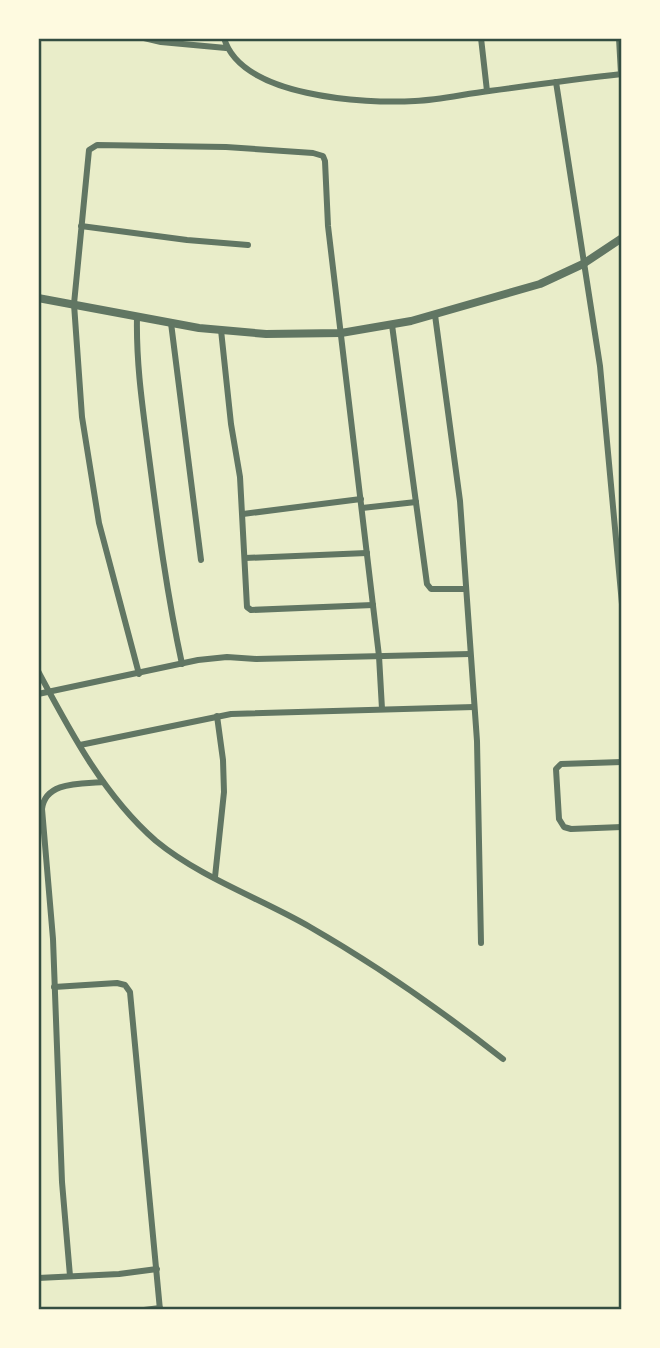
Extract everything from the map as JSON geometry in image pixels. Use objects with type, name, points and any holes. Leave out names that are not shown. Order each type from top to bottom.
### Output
[{"type":"street","points":[[145,38],[162,43],[226,48]]},
{"type":"street","points":[[224,38],[226,48],[237,63],[252,74],[281,86],[311,93],[391,102],[433,100],[621,74],[619,38]]},
{"type":"street","points":[[481,38],[487,91]]},
{"type":"street","points":[[556,82],[600,366],[618,507],[621,604]]},
{"type":"street","points":[[139,674],[99,523],[82,417],[74,304],[88,155],[94,145],[226,147],[320,154],[325,161],[328,226],[379,656],[382,709]]},
{"type":"street","points":[[81,226],[248,245]]},
{"type":"street","points":[[38,298],[221,330],[266,334],[341,333],[435,315],[540,285],[583,264],[621,238]]},
{"type":"street","points":[[435,315],[460,501],[474,708],[481,943]]},
{"type":"street","points":[[137,317],[138,373],[156,518],[169,605],[182,664]]},
{"type":"street","points":[[171,323],[201,560]]},
{"type":"street","points":[[392,325],[428,586],[431,589],[465,589]]},
{"type":"street","points":[[221,330],[243,514],[246,605],[249,610],[373,605]]},
{"type":"street","points":[[243,514],[361,499]]},
{"type":"street","points":[[362,508],[416,502]]},
{"type":"street","points":[[245,558],[367,552]]},
{"type":"street","points":[[38,694],[227,657],[256,659],[470,654]]},
{"type":"street","points":[[38,671],[103,782],[155,839],[186,862],[309,927],[398,982],[443,1012],[503,1059]]},
{"type":"street","points":[[80,745],[217,716],[474,708]]},
{"type":"street","points":[[215,877],[224,792],[217,716]]},
{"type":"street","points":[[621,762],[561,764],[556,769],[559,819],[564,827],[621,827]]},
{"type":"street","points":[[70,1276],[62,1182],[43,802],[51,791],[61,787],[103,782]]},
{"type":"street","points":[[54,987],[117,983],[125,985],[130,992],[160,1309],[144,1310]]},
{"type":"street","points":[[38,1278],[156,1269]]}]
